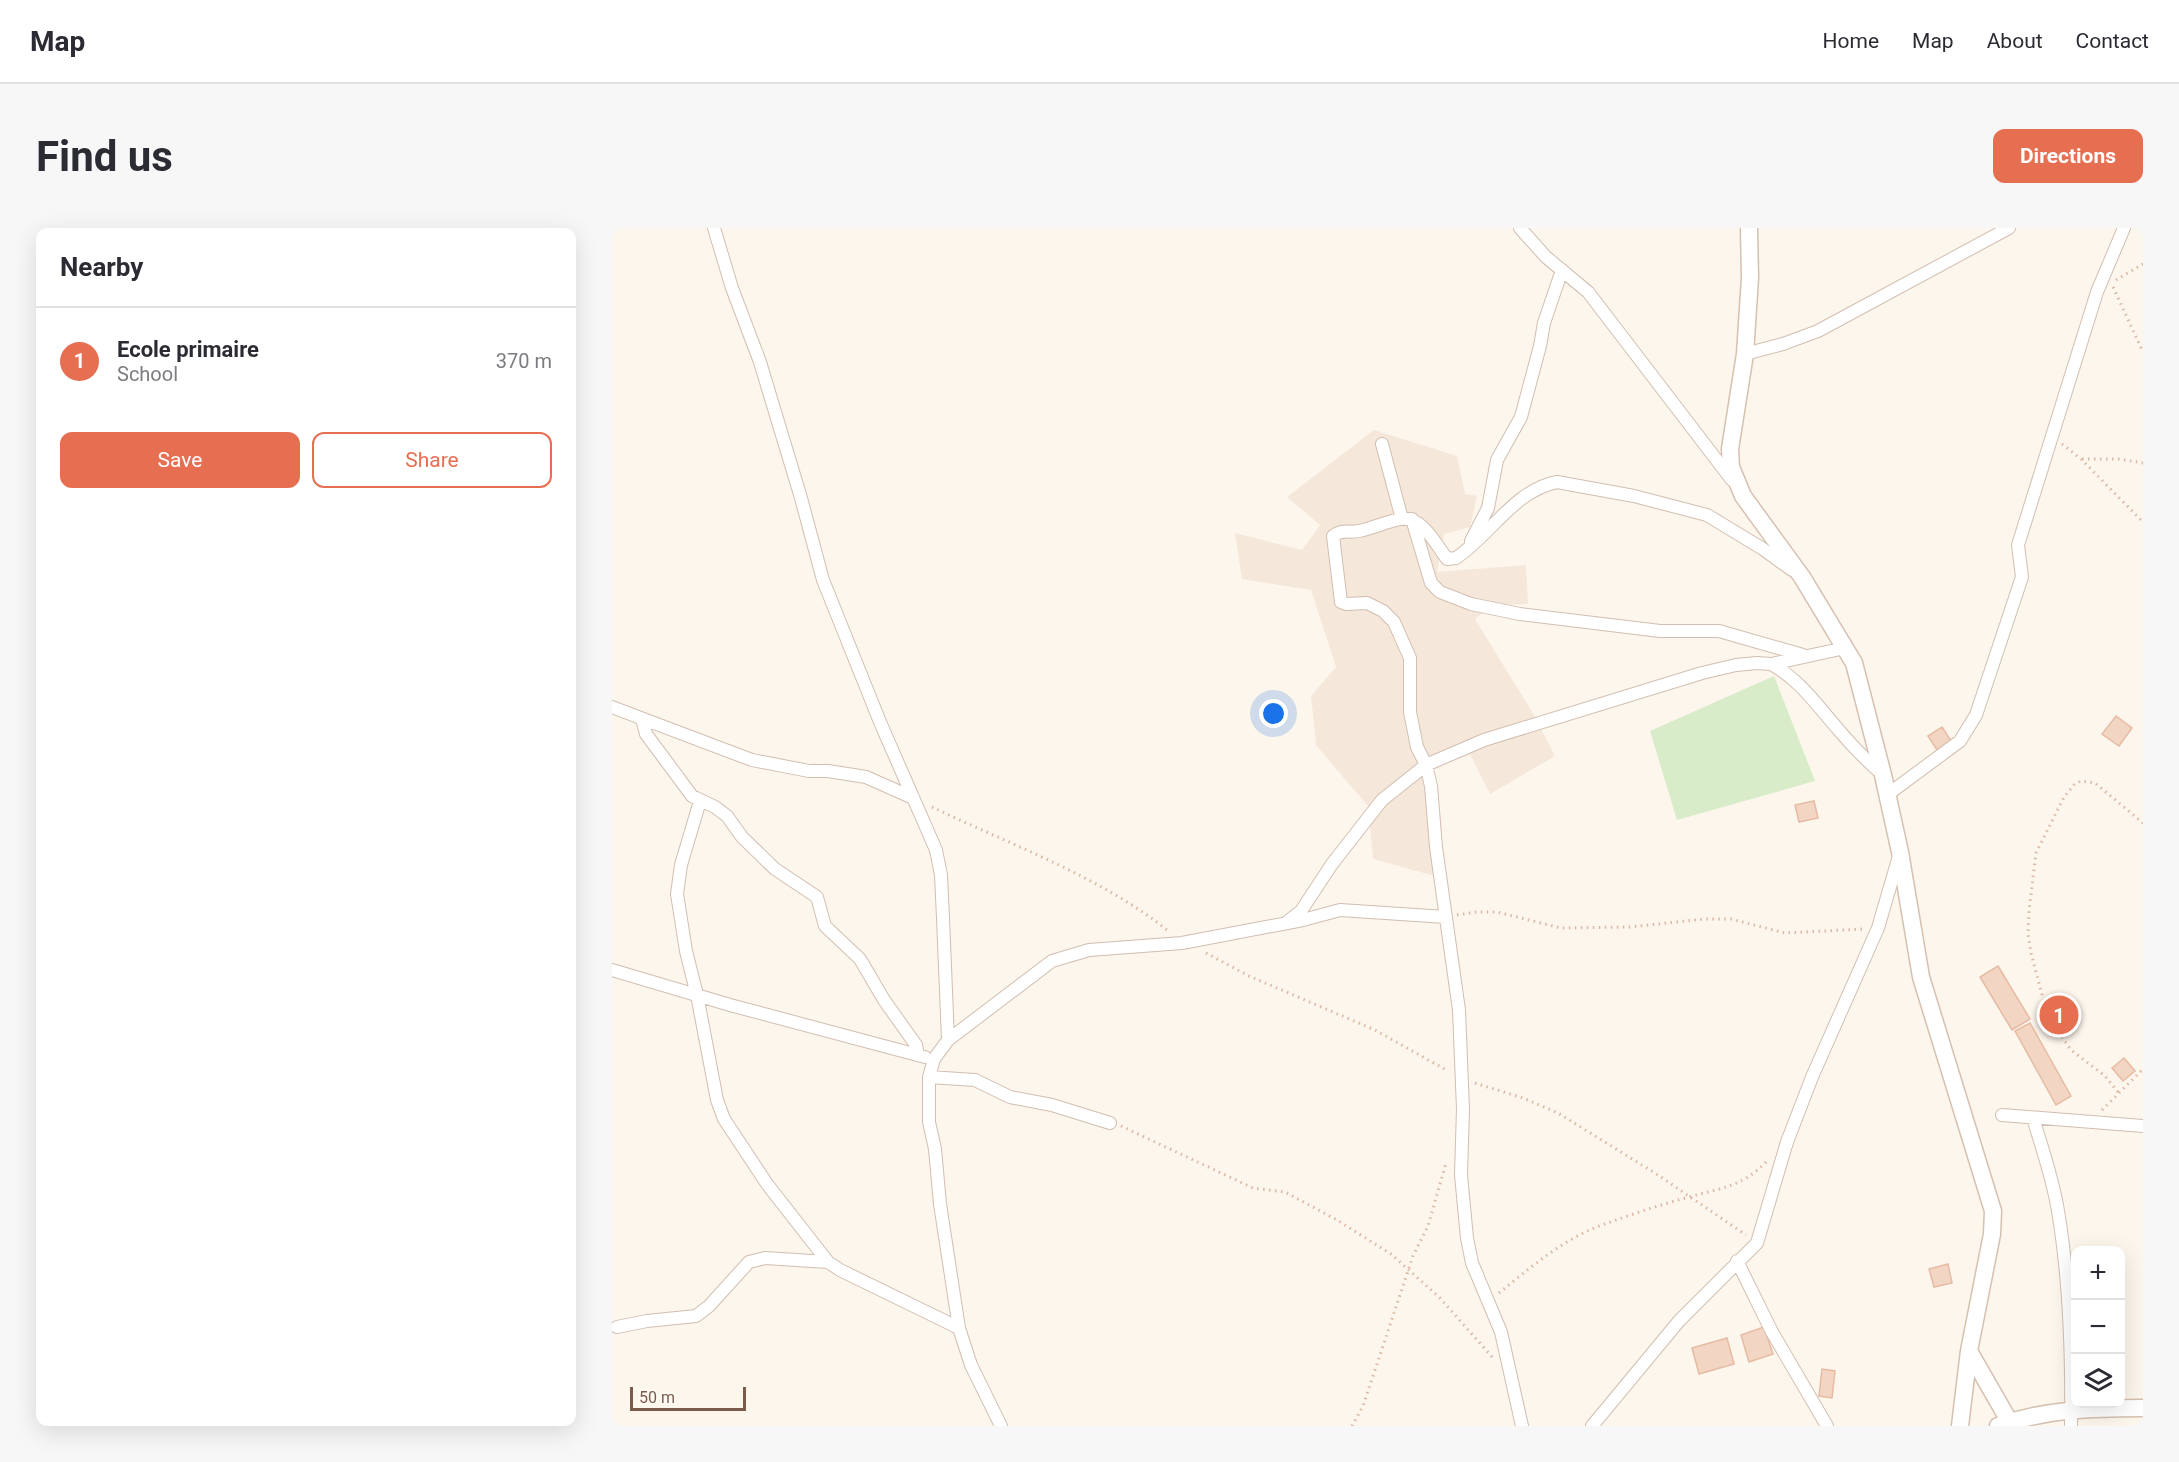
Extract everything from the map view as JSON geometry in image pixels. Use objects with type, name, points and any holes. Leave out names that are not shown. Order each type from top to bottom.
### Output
[{"type":"street","points":[[714,228],[732,288],[760,362],[823,580],[880,722],[936,850],[941,875],[948,1040]]},
{"type":"street","points":[[1520,228],[1546,257],[1588,292],[1802,577],[1854,663],[1900,852],[1921,977],[1993,1211],[1992,1234],[1969,1351],[1960,1426]]},
{"type":"street","points":[[1743,496],[1731,467],[1730,449],[1745,354],[1750,278],[1749,228]]},
{"type":"street","points":[[1745,354],[1783,344],[1818,331],[2009,228]]},
{"type":"street","points":[[1887,795],[1960,741],[1976,715],[2022,577],[2018,545],[2097,292],[2124,228]]},
{"type":"street","points":[[1464,553],[1488,508],[1497,460],[1521,417],[1544,322],[1562,270]]},
{"type":"street","points":[[1382,444],[1431,583],[1440,592],[1471,604],[1520,614],[1660,631],[1719,632],[1807,656]]},
{"type":"street","points":[[1522,1426],[1501,1332],[1472,1263],[1467,1238],[1461,1175],[1463,1109],[1460,1079],[1460,1010],[1436,847],[1431,786],[1426,765],[1413,732],[1410,712],[1410,658],[1394,622],[1375,605],[1341,602],[1332,536],[1342,531],[1359,531],[1407,519],[1419,524],[1447,559],[1456,558],[1517,503],[1535,490],[1557,482],[1634,496],[1707,515],[1764,549],[1802,577]]},
{"type":"street","points":[[1286,923],[1301,911],[1332,864],[1382,800],[1426,765],[1484,740],[1702,673],[1736,665],[1771,664],[1845,648]]},
{"type":"street","points":[[1771,664],[1785,672],[1801,686],[1852,745],[1883,775]]},
{"type":"street","points":[[612,707],[752,760],[809,771],[828,771],[866,777],[912,797]]},
{"type":"street","points":[[642,719],[646,734],[692,796],[715,807],[727,816],[742,837],[775,869],[817,897],[825,926],[860,959],[884,1000],[916,1046],[918,1055]]},
{"type":"street","points":[[700,801],[681,865],[676,894],[717,1100],[724,1119],[767,1184],[828,1262],[849,1275],[959,1328]]},
{"type":"street","points":[[1592,1426],[1679,1320],[1757,1243],[1786,1142],[1878,928],[1900,852]]},
{"type":"street","points":[[1001,1426],[971,1365],[959,1328],[939,1204],[935,1149],[929,1122],[929,1077],[934,1059],[948,1040],[1052,961],[1089,950],[1182,943],[1340,910],[1446,917]]},
{"type":"street","points":[[612,970],[934,1059]]},
{"type":"street","points":[[929,1077],[975,1080],[1010,1097],[1052,1105],[1110,1123]]},
{"type":"street","points":[[2002,1115],[2143,1126]]},
{"type":"street","points":[[2033,1118],[2051,1176],[2065,1261],[2071,1343],[2071,1418]]},
{"type":"street","points":[[618,1327],[647,1321],[696,1316],[709,1306],[749,1262],[756,1259],[828,1262]]},
{"type":"street","points":[[1737,1261],[1772,1332],[1827,1426]]},
{"type":"street","points":[[1969,1351],[2006,1425],[2033,1415],[2071,1418],[2143,1408]]},
{"type":"path","points":[[2097,292],[2143,264]]},
{"type":"path","points":[[2112,283],[2143,352]]},
{"type":"path","points":[[2053,436],[2081,459],[2143,522]]},
{"type":"path","points":[[2081,459],[2118,459],[2143,463]]},
{"type":"path","points":[[2118,1092],[2105,1076],[2071,1050],[2052,1021],[2044,1002],[2031,953],[2028,934],[2029,910],[2036,853],[2064,797],[2074,785],[2081,781],[2095,783],[2143,823]]},
{"type":"path","points":[[1446,917],[1477,912],[1497,912],[1561,928],[1630,927],[1704,919],[1731,919],[1785,933],[1878,928]]},
{"type":"path","points":[[2091,1122],[2143,1069]]},
{"type":"path","points":[[1460,1079],[1523,1098],[1558,1113],[1690,1196],[1757,1243]]},
{"type":"path","points":[[1110,1123],[1123,1126],[1253,1188],[1285,1192],[1337,1220],[1391,1254],[1462,1322],[1513,1383]]},
{"type":"path","points":[[1488,1301],[1539,1261],[1585,1233],[1690,1196],[1723,1189],[1746,1180],[1786,1142]]},
{"type":"path","points":[[1352,1426],[1363,1406],[1408,1270],[1428,1226],[1449,1153]]},
{"type":"shaded area","points":[[1374,430],[1457,456],[1465,494],[1477,496],[1470,527],[1444,534],[1437,572],[1526,565],[1528,604],[1493,605],[1475,619],[1531,710],[1555,756],[1490,794],[1470,754],[1426,772],[1442,878],[1373,859],[1368,806],[1316,745],[1311,696],[1336,667],[1311,590],[1242,579],[1235,533],[1302,550],[1320,525],[1287,497]]},
{"type":"green space","points":[[1774,676],[1815,781],[1677,820],[1650,731]]},
{"type":"building","points":[[2116,716],[2132,728],[2119,746],[2102,734]]},
{"type":"building","points":[[1942,727],[1951,741],[1937,750],[1928,736]]},
{"type":"building","points":[[1814,801],[1818,818],[1799,822],[1795,805]]},
{"type":"building","points":[[1998,966],[2030,1019],[2012,1030],[1980,977]]},
{"type":"building","points":[[2030,1023],[2071,1096],[2056,1105],[2015,1031]]},
{"type":"building","points":[[2124,1058],[2135,1071],[2123,1081],[2112,1068]]},
{"type":"building","points":[[1948,1264],[1952,1283],[1934,1287],[1929,1269]]},
{"type":"building","points":[[1764,1327],[1773,1354],[1749,1362],[1741,1335]]},
{"type":"building","points":[[1727,1338],[1734,1364],[1699,1374],[1692,1348]]},
{"type":"building","points":[[1822,1369],[1835,1371],[1832,1398],[1819,1396]]},
{"type":"place","name":"Ecole primaire","points":[[2059,1015]]}]
